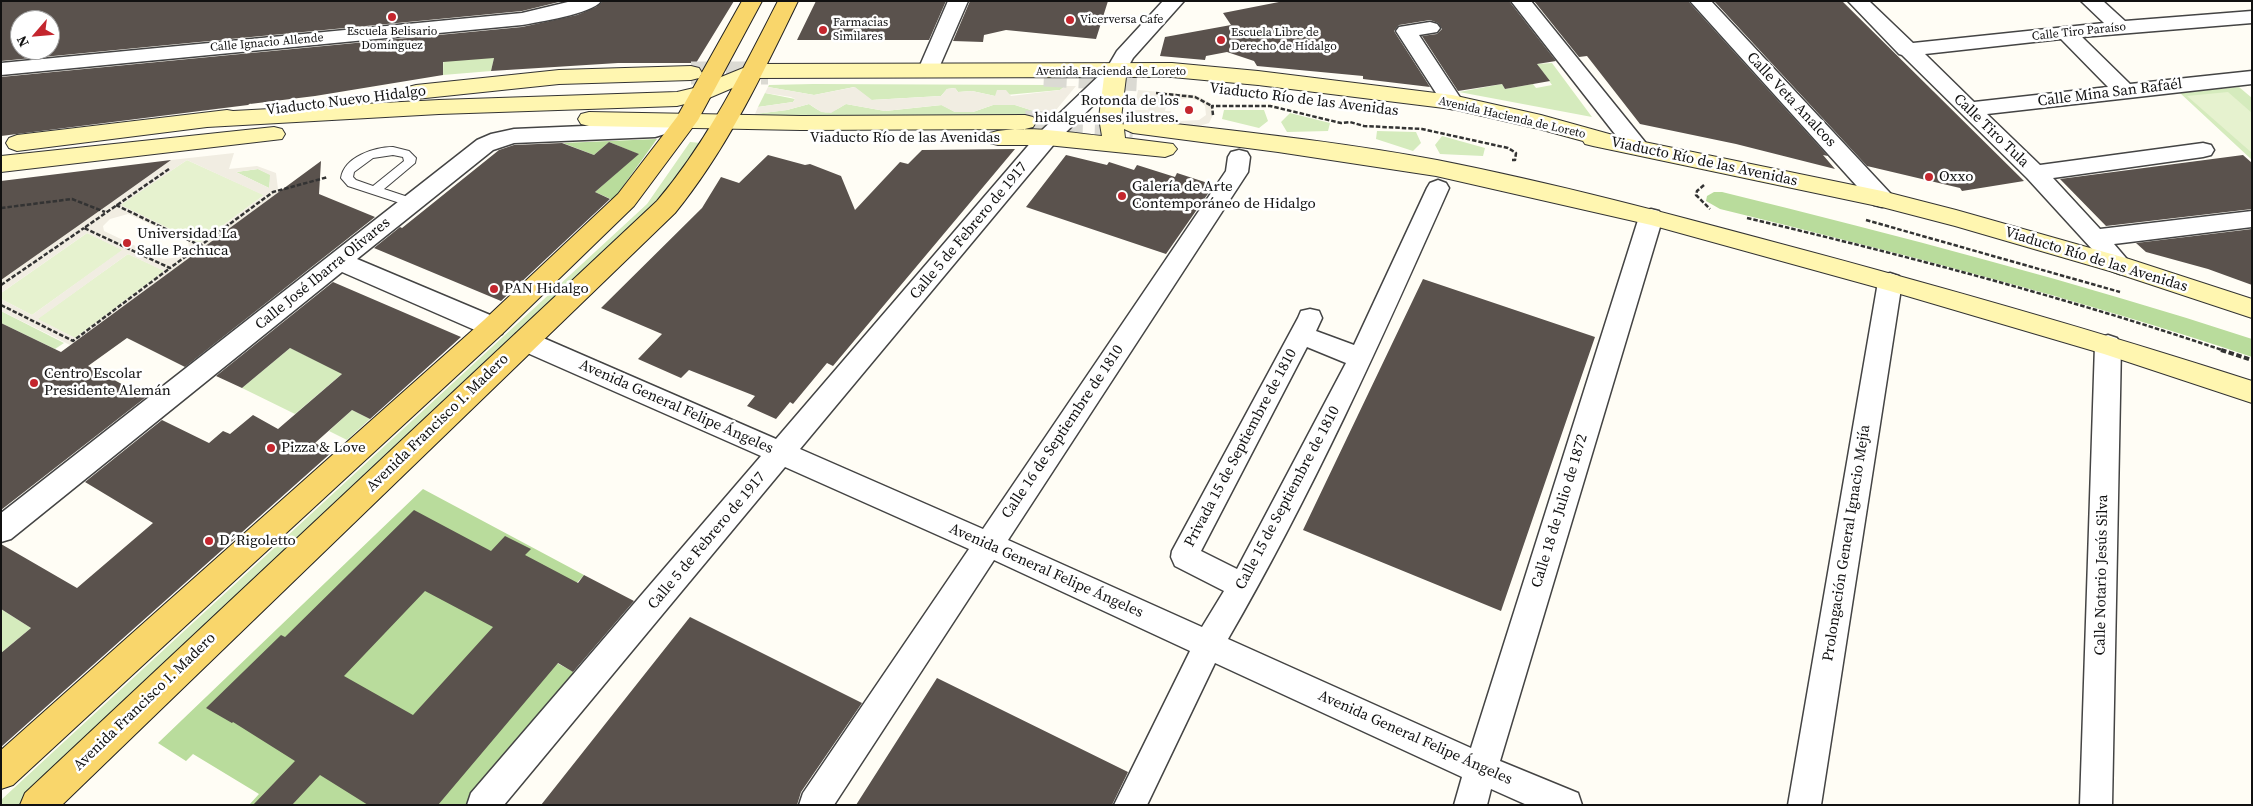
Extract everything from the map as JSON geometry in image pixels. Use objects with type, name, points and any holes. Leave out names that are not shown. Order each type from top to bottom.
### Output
[{"type":"main road","name":"Avenida Francisco I. Madero","points":[[1,773],[493,327],[626,200],[687,120],[752,1]]},
{"type":"main road","name":"Avenida Francisco I. Madero","points":[[37,805],[525,341],[688,183],[753,71],[788,1]]},
{"type":"main road","points":[[730,44],[736,61],[753,71]]},
{"type":"main road","name":"Avenida Hacienda de Loreto","points":[[753,71],[1172,70],[1258,78],[1452,102],[1541,122],[1612,142]]},
{"type":"main road","points":[[208,120],[677,98],[702,93],[753,71]]},
{"type":"main road","points":[[1115,143],[1110,118],[1116,71]]},
{"type":"main road","name":"Viaducto Nuevo Hidalgo","points":[[1,145],[208,120],[315,104],[559,77],[691,73]]},
{"type":"main road","name":"Viaducto Río de las Avenidas","points":[[1145,86],[1298,98],[1638,147],[1882,199],[1956,218],[2120,265],[2251,308]]},
{"type":"main road","name":"Viaducto Nuevo Hidalgo","points":[[1,164],[377,123],[516,119],[687,120]]},
{"type":"main road","name":"Viaducto Río de las Avenidas","points":[[687,120],[801,123],[1025,122]]},
{"type":"main road","name":"Viaducto Río de las Avenidas","points":[[724,121],[769,137],[1047,138],[1115,143],[1240,157],[1438,188],[1623,212],[1651,217],[1890,282],[2108,345],[2252,392]]},
{"type":"main road","name":"Viaducto Río de las Avenidas","points":[[1133,126],[1278,144],[1436,168],[1623,212]]},
{"type":"street","name":"Calle Ignacio Allende","points":[[1,69],[522,19],[566,10],[591,1]]},
{"type":"street","points":[[928,70],[958,1]]},
{"type":"street","points":[[1521,1],[1638,147]]},
{"type":"street","name":"Calle Veta Analcos","points":[[1700,1],[1882,199]]},
{"type":"street","name":"Calle Tiro Tula","points":[[1858,1],[1906,50],[2035,173],[2120,265]]},
{"type":"street","points":[[2091,1],[2120,27]]},
{"type":"street","name":"Calle 5 de Febrero de 1917","points":[[484,805],[1047,138],[1116,71],[1124,55],[1177,2]]},
{"type":"street","name":"Calle Tiro Paraíso","points":[[1906,50],[2120,27],[2252,17]]},
{"type":"street","points":[[1430,28],[1406,32],[1452,102]]},
{"type":"street","points":[[2067,34],[2124,91]]},
{"type":"street","name":"Calle Mina San Rafaél","points":[[1968,110],[2252,77]]},
{"type":"street","name":"Calle José Ibarra Olivares","points":[[1,530],[485,145],[499,138],[514,136],[655,130],[687,120]]},
{"type":"street","points":[[2035,173],[2203,150]]},
{"type":"street","name":"Calle 16 de Septiembre de 1810","points":[[815,805],[1236,172],[1240,157]]},
{"type":"street","name":"Calle 15 de Septiembre de 1810","points":[[1130,805],[1209,644],[1242,586],[1361,358],[1438,188]]},
{"type":"street","name":"Calle 18 de Julio de 1872","points":[[1470,805],[1651,217]]},
{"type":"street","points":[[2094,238],[2252,219]]},
{"type":"street","points":[[340,261],[493,327]]},
{"type":"street","name":"Prolongación General Ignacio Mejía","points":[[1804,805],[1890,282]]},
{"type":"street","name":"Privada 15 de Septiembre de 1810","points":[[1242,586],[1185,557],[1186,551],[1305,326],[1361,358]]},
{"type":"street","name":"Avenida General Felipe Ángeles","points":[[525,341],[988,544],[1481,769],[1566,805]]},
{"type":"street","name":"Calle Notario Jesús Silva","points":[[2096,805],[2108,345]]},
{"type":"lane","points":[[376,190],[409,163],[410,158],[408,155],[400,152],[377,151],[368,155],[348,171],[347,178],[352,183],[413,202]]},
{"type":"path","points":[[1145,86],[1195,97],[1212,106]]},
{"type":"path","points":[[1,285],[169,169]]},
{"type":"path","points":[[1,305],[73,340],[274,192],[348,171]]},
{"type":"path","points":[[1712,210],[1704,205],[1696,196],[1700,187],[1713,184]]},
{"type":"path","points":[[1,208],[72,199],[105,212]]},
{"type":"path","points":[[116,205],[201,246]]},
{"type":"path","points":[[1865,220],[2123,292]]},
{"type":"path","points":[[84,228],[170,268]]},
{"type":"green space","points":[[444,36],[494,58],[491,71],[443,75]]},
{"type":"green space","points":[[1552,63],[1592,117],[1459,92],[1502,84],[1505,89],[1533,84],[1536,88],[1552,85],[1537,64]]},
{"type":"green space","points":[[769,85],[1065,86],[1060,90],[995,96],[972,91],[958,92],[955,88],[947,89],[941,96],[871,100],[854,87],[814,95],[768,87]]},
{"type":"green space","points":[[2239,87],[2252,98],[2252,160],[2180,93]]},
{"type":"green space","points":[[2228,92],[2252,113],[2252,153],[2187,96]]},
{"type":"green space","points":[[765,93],[795,99],[793,102],[758,107]]},
{"type":"green space","points":[[809,104],[824,112],[831,112],[846,104],[885,111],[942,105],[955,112],[973,112],[993,105],[1015,105],[1043,114],[1026,132],[1030,116],[753,117],[755,114],[787,110]]},
{"type":"green space","points":[[1224,110],[1264,110],[1268,121],[1259,128],[1222,119]]},
{"type":"green space","points":[[1290,113],[1330,123],[1328,131],[1287,132],[1281,122]]},
{"type":"green space","points":[[1377,131],[1416,132],[1421,143],[1413,151],[1376,139]]},
{"type":"green space","points":[[1442,136],[1485,148],[1483,156],[1440,154],[1435,145]]},
{"type":"green space","points":[[657,139],[613,200],[595,192],[638,154],[609,142],[594,155],[563,143]]},
{"type":"green space","points":[[690,142],[701,143],[676,186],[21,805],[1,805],[1,800],[647,204]]},
{"type":"green space","points":[[187,160],[264,195],[199,243],[120,205]]},
{"type":"green space","points":[[258,169],[271,175],[269,188],[236,172]]},
{"type":"green space","points":[[1714,192],[1722,192],[1922,243],[2055,279],[2187,318],[2252,339],[2252,357],[2054,296],[1720,209],[1706,201],[1707,196]]},
{"type":"green space","points":[[87,233],[123,250],[32,315],[1,299],[1,293]]},
{"type":"green space","points":[[128,254],[165,271],[75,338],[37,319]]},
{"type":"green space","points":[[1,311],[64,343],[55,349],[1,323]]},
{"type":"green space","points":[[290,348],[343,373],[295,414],[242,388]]},
{"type":"green space","points":[[352,410],[370,419],[347,440],[329,431]]},
{"type":"green space","points":[[423,489],[584,575],[550,613],[533,650],[579,675],[468,805],[249,805],[259,794],[193,754],[186,761],[158,743]]},
{"type":"green space","points":[[1,609],[31,628],[1,653]]},
{"type":"shaded area","points":[[1065,86],[1076,86],[1036,134],[1026,132],[1043,114],[1015,105],[993,105],[973,112],[955,112],[941,105],[885,111],[846,104],[831,113],[821,112],[809,104],[787,110],[755,114],[758,107],[793,102],[795,99],[765,93],[768,87],[814,95],[855,87],[872,100],[941,96],[947,89],[955,88],[958,92],[972,91],[995,96],[997,90],[1006,90],[1011,96],[1060,90]]},
{"type":"shaded area","points":[[1138,90],[1195,95],[1209,102],[1214,113],[1209,123],[1193,128],[1131,121],[1134,110],[1148,110],[1150,104],[1136,100]],"holes":[[[1189,98],[1200,101],[1205,106],[1206,115],[1199,120],[1181,121],[1172,115],[1171,111],[1165,111],[1167,103],[1174,104],[1177,100]]]},
{"type":"shaded area","points":[[234,153],[229,169],[257,166],[276,173],[278,189],[281,191],[70,345],[1,311],[1,299],[32,315],[122,250],[87,233],[1,293],[1,280],[88,193],[112,202],[171,160]],"holes":[[[187,160],[263,195],[199,243],[121,205]],[[258,169],[270,175],[269,188],[236,172]],[[128,214],[188,241],[189,248],[183,254],[163,259],[104,231],[103,226],[110,219]],[[128,254],[164,271],[75,338],[38,319]]]},
{"type":"building","points":[[1,1],[563,1],[522,11],[60,55],[60,10],[10,10],[11,60],[1,61]]},
{"type":"building","points":[[603,1],[734,1],[696,63],[618,63],[491,71],[494,58],[443,62],[443,75],[315,96],[1,136],[1,77],[522,27],[577,15],[596,7]]},
{"type":"building","points":[[816,1],[946,1],[929,40],[797,40]]},
{"type":"building","points":[[970,1],[1108,1],[1096,39],[1006,30],[984,35],[983,42],[953,41]]},
{"type":"building","points":[[1284,1],[1509,1],[1556,61],[1537,64],[1550,81],[1505,89],[1502,84],[1458,91],[1422,36],[1437,34],[1442,29],[1438,23],[1430,20],[1399,25],[1394,31],[1430,87],[1363,79],[1363,76],[1257,66],[1254,61],[1227,52],[1206,56],[1205,60],[1160,56],[1165,37],[1231,25],[1223,13]]},
{"type":"building","points":[[1534,1],[1688,1],[1828,156],[1823,155],[1835,169],[1736,144],[1640,124],[1587,56],[1579,57]]},
{"type":"building","points":[[1714,1],[1842,1],[2024,181],[1962,191],[1960,188],[1867,166]]},
{"type":"building","points":[[609,142],[639,154],[595,192],[610,199],[501,301],[374,248],[400,227],[402,228],[499,150],[514,145],[562,143],[594,155]]},
{"type":"building","points":[[1015,149],[833,366],[827,363],[793,404],[790,402],[776,419],[747,406],[755,396],[689,370],[681,378],[638,359],[662,334],[601,308],[702,208],[721,177],[739,183],[768,155],[805,165],[810,164],[841,176],[855,210],[900,162],[908,164],[922,150]]},
{"type":"building","name":"Galería de Arte Contemporáneo de Hidalgo","points":[[1066,155],[1107,165],[1109,162],[1134,170],[1137,165],[1175,177],[1177,173],[1214,185],[1166,254],[1026,207]]},
{"type":"building","points":[[2243,155],[2252,163],[2252,209],[2106,226],[2060,179]]},
{"type":"building","points":[[171,160],[112,202],[1,280],[1,181]]},
{"type":"building","points":[[321,161],[319,194],[375,217],[185,367],[127,338],[88,366],[146,397],[1,510],[1,323],[61,352]]},
{"type":"building","points":[[2252,229],[2252,285],[2208,269],[2146,252],[2136,243]]},
{"type":"building","points":[[1423,279],[1595,337],[1501,611],[1303,530]]},
{"type":"building","points":[[333,282],[461,337],[370,419],[352,410],[315,443],[332,452],[1,747],[1,653],[31,628],[1,609],[1,544],[77,588],[153,523],[85,482],[162,420],[209,443],[223,431],[230,434],[253,415],[278,429],[342,374],[290,348],[242,388],[216,376]]},
{"type":"building","points":[[414,510],[491,551],[505,536],[531,549],[525,555],[578,583],[584,575],[634,601],[573,672],[558,663],[438,805],[368,805],[320,775],[292,805],[253,805],[295,761],[233,722],[206,708],[281,635],[285,637]],"holes":[[[425,591],[493,627],[413,715],[344,676]]]},
{"type":"building","points":[[690,617],[862,703],[801,792],[797,805],[541,805]]},
{"type":"building","points":[[937,678],[1128,772],[1112,805],[856,805]]},
{"type":"tunnel","points":[[691,73],[768,73]]},
{"type":"tunnel","points":[[1044,75],[1142,80]]},
{"type":"tunnel","points":[[1025,122],[1133,126]]},
{"type":"place","name":"Escuela Belisario Domínguez","points":[[392,17]]},
{"type":"place","name":"Vicerversa Cafe","points":[[1070,20]]},
{"type":"place","name":"Farmacias Similares","points":[[823,30]]},
{"type":"place","name":"Escuela Libre de Derecho de Hidalgo","points":[[1221,40]]},
{"type":"place","name":"Rotonda de los hidalguenses ilustres.","points":[[1189,110]]},
{"type":"place","name":"Oxxo","points":[[1929,177]]},
{"type":"place","name":"Galería de Arte Contemporáneo de Hidalgo","points":[[1122,196]]},
{"type":"place","name":"Universidad La Salle Pachuca","points":[[127,243]]},
{"type":"place","name":"PAN Hidalgo","points":[[494,289]]},
{"type":"place","name":"Centro Escolar Presidente Alemán","points":[[34,383]]},
{"type":"place","name":"Pizza & Love","points":[[271,448]]},
{"type":"place","name":"D´Rigoletto","points":[[209,541]]}]
